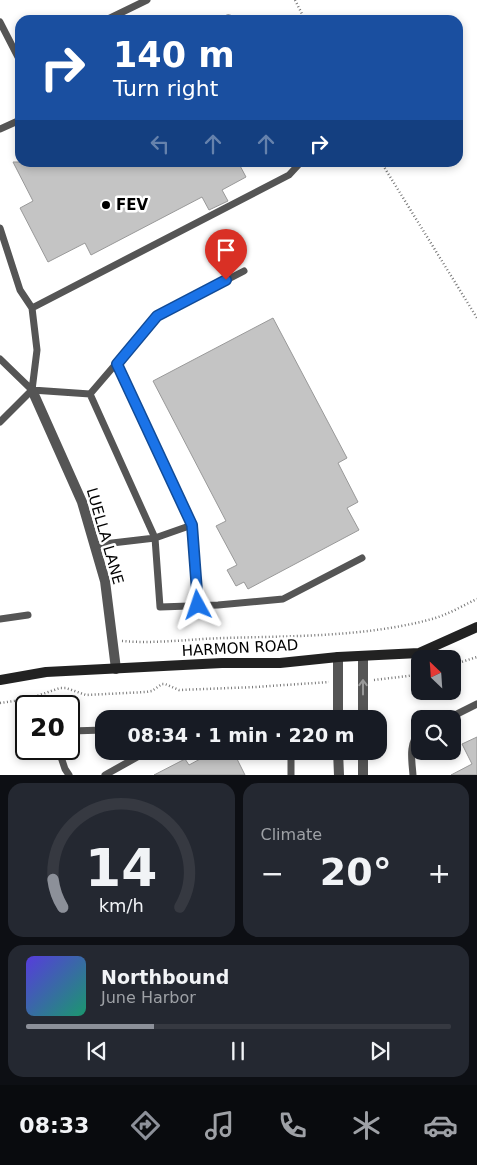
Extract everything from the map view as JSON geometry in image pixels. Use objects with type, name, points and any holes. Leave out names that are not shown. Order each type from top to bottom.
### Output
[{"type":"street","name":"LUELLA LANE","points":[[32,390],[82,502],[105,581],[116,669]]},
{"type":"street","name":"HARMON ROAD","points":[[0,680],[46,672],[222,663],[280,663],[338,657],[419,653],[477,627]]},
{"type":"street","points":[[363,656],[363,710]]},
{"type":"street","points":[[338,657],[338,710]]},
{"type":"street","points":[[338,760],[338,775]]},
{"type":"street","points":[[363,760],[363,775]]},
{"type":"lane","points":[[116,15],[147,0]]},
{"type":"lane","points":[[0,22],[15,51]]},
{"type":"lane","points":[[0,129],[15,122]]},
{"type":"lane","points":[[32,308],[289,175],[296,167]]},
{"type":"lane","points":[[0,228],[20,290],[32,308],[36,350],[32,390],[0,422]]},
{"type":"lane","points":[[90,394],[157,316],[244,271]]},
{"type":"lane","points":[[0,359],[32,390],[90,394]]},
{"type":"lane","points":[[117,364],[192,525],[198,605]]},
{"type":"lane","points":[[90,394],[154,538],[160,607],[283,599],[362,558]]},
{"type":"lane","points":[[94,545],[154,538],[192,525]]},
{"type":"lane","points":[[0,619],[28,615]]},
{"type":"lane","points":[[461,712],[477,704]]},
{"type":"lane","points":[[80,731],[95,730]]},
{"type":"lane","points":[[62,760],[69,775]]},
{"type":"lane","points":[[105,775],[132,760]]},
{"type":"lane","points":[[291,760],[291,775]]},
{"type":"lane","points":[[413,760],[413,775]]},
{"type":"path","points":[[295,0],[302,15]]},
{"type":"path","points":[[384,167],[477,318]]},
{"type":"path","points":[[112,642],[143,643],[379,630],[433,619],[477,599]]},
{"type":"path","points":[[461,662],[477,657]]},
{"type":"path","points":[[363,680],[411,676]]},
{"type":"path","points":[[0,703],[28,699],[60,688],[66,688],[86,695],[99,695],[146,692],[162,684],[179,690],[338,682]]},
{"type":"building","name":"FEV","points":[[16,167],[241,167],[246,177],[222,190],[228,201],[209,210],[202,197],[91,255],[85,243],[48,262],[20,208],[33,201]]},
{"type":"building","points":[[273,318],[347,458],[338,463],[358,502],[347,508],[359,530],[248,589],[244,582],[236,586],[227,570],[237,565],[216,526],[226,521],[153,381]]},
{"type":"building","points":[[477,737],[477,775],[451,775],[472,764],[462,744]]},
{"type":"building","points":[[183,760],[186,760],[189,765],[198,760],[238,760],[245,775],[154,775]]},
{"type":"place","name":"FEV","points":[[106,205]]},
{"type":"route","points":[[198,605],[192,525],[117,364],[157,316],[226,280]]}]
